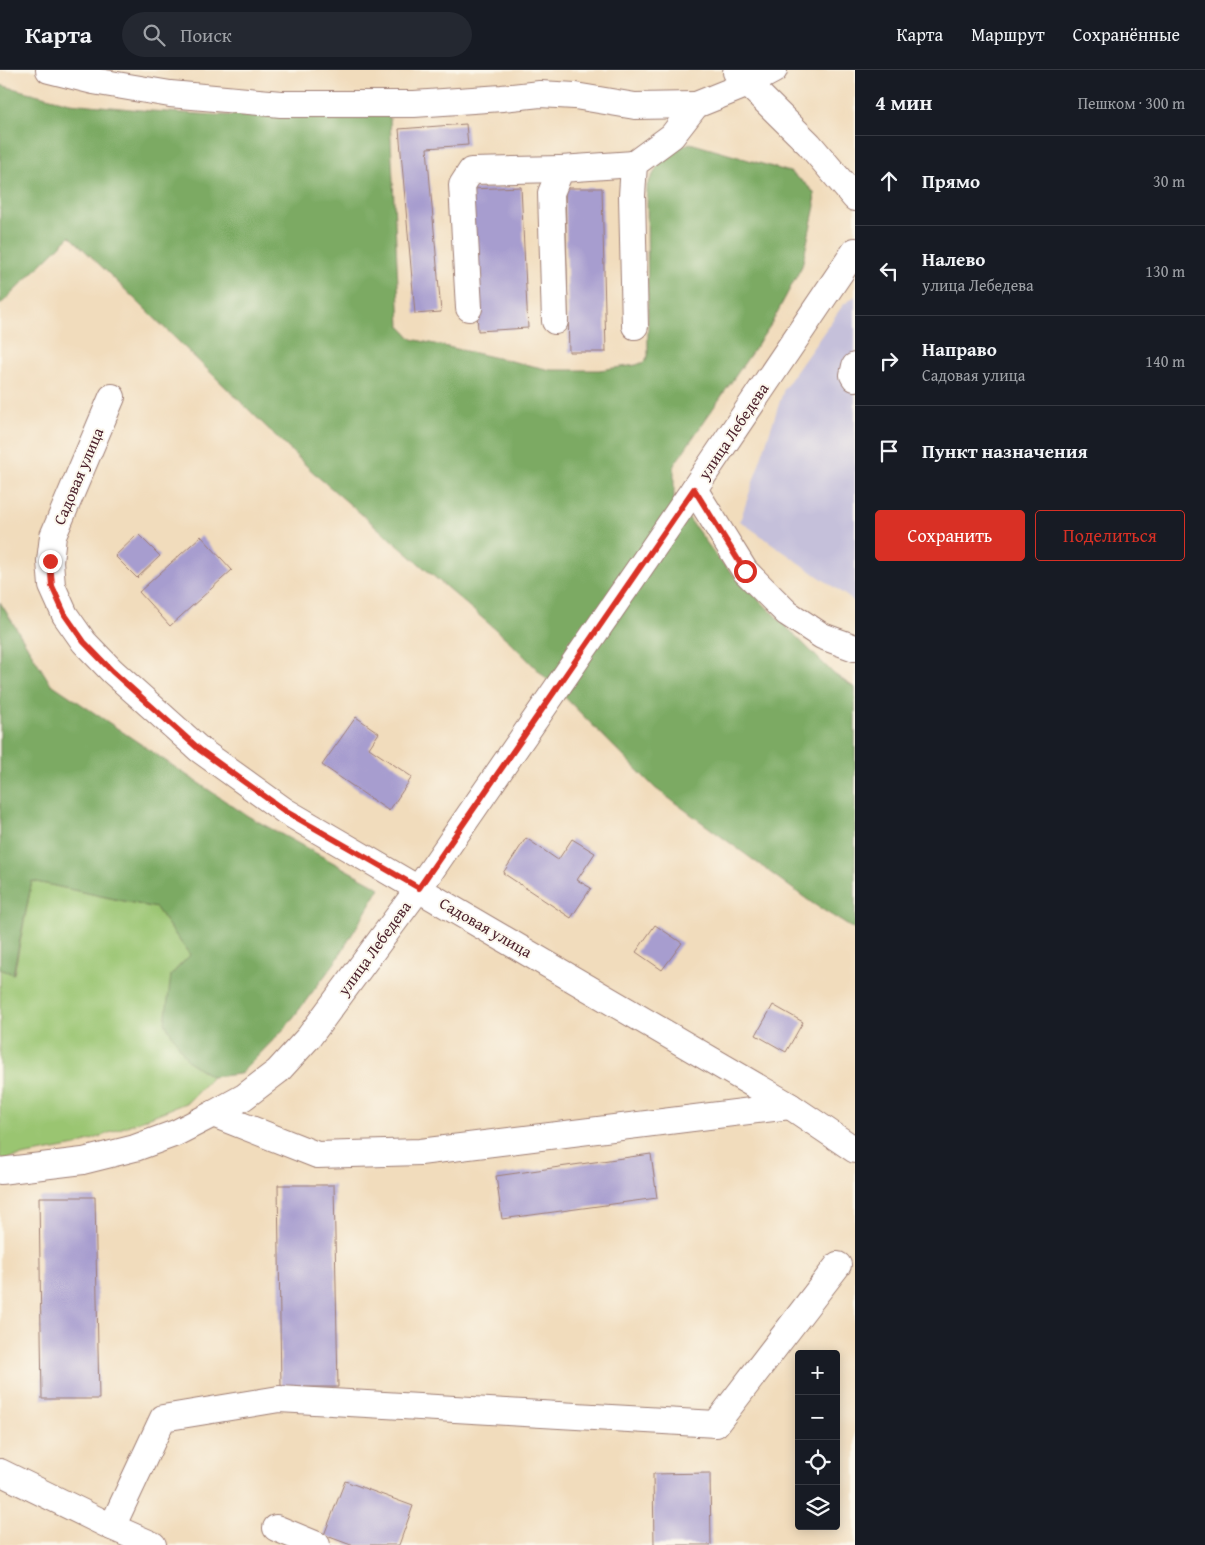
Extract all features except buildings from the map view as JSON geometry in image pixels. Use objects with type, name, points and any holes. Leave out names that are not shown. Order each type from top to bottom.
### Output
[{"type":"street","points":[[49,70],[94,81],[170,94],[281,104],[414,104],[540,94],[574,96],[636,106],[696,105]]},
{"type":"street","points":[[469,308],[462,185],[471,171],[561,169],[634,164],[672,136],[696,105],[741,77],[774,70]]},
{"type":"street","points":[[741,77],[809,144],[855,198]]},
{"type":"street","points":[[634,164],[632,196],[636,326]]},
{"type":"street","points":[[555,321],[551,193],[561,169]]},
{"type":"street","name":"улица Лебедева","points":[[0,1171],[84,1161],[135,1148],[176,1133],[213,1114],[244,1097],[278,1071],[309,1037],[419,888],[694,489],[855,251]]},
{"type":"street","points":[[855,366],[853,375],[855,378]]},
{"type":"street","name":"Садовая улица","points":[[112,397],[53,536],[50,561],[52,586],[65,615],[84,642],[112,671],[200,750],[285,811],[790,1106],[855,1150]]},
{"type":"street","points":[[694,489],[745,571],[787,613],[822,636],[855,648]]},
{"type":"street","points":[[213,1114],[316,1155],[420,1152],[790,1106]]},
{"type":"street","points":[[112,1527],[163,1418],[279,1400],[716,1424],[838,1265]]},
{"type":"street","points":[[0,1472],[153,1545]]},
{"type":"street","points":[[276,1528],[317,1545]]},
{"type":"shaded area","points":[[855,296],[855,602],[740,521],[784,389],[843,305]]},
{"type":"green space","points":[[0,85],[70,103],[152,111],[215,115],[331,117],[386,113],[390,118],[400,326],[412,339],[551,370],[599,370],[636,365],[644,362],[648,356],[647,185],[659,164],[671,150],[690,143],[790,172],[807,185],[814,193],[815,206],[802,266],[770,326],[674,465],[674,498],[720,561],[834,674],[855,688],[855,930],[812,903],[655,788],[509,641],[317,476],[70,236],[0,305]]},
{"type":"green space","points":[[0,602],[50,683],[246,815],[380,888],[336,961],[286,1027],[240,1074],[212,1077],[188,1061],[165,1023],[171,975],[190,955],[156,908],[32,881],[13,974],[0,969]]},
{"type":"green space","points":[[32,881],[156,908],[190,955],[171,975],[188,1061],[212,1077],[188,1102],[76,1146],[0,1160],[0,969],[14,974]]},
{"type":"route","points":[[50,561],[52,586],[65,615],[84,642],[112,671],[200,750],[285,811],[419,888],[694,489],[745,571]]}]
